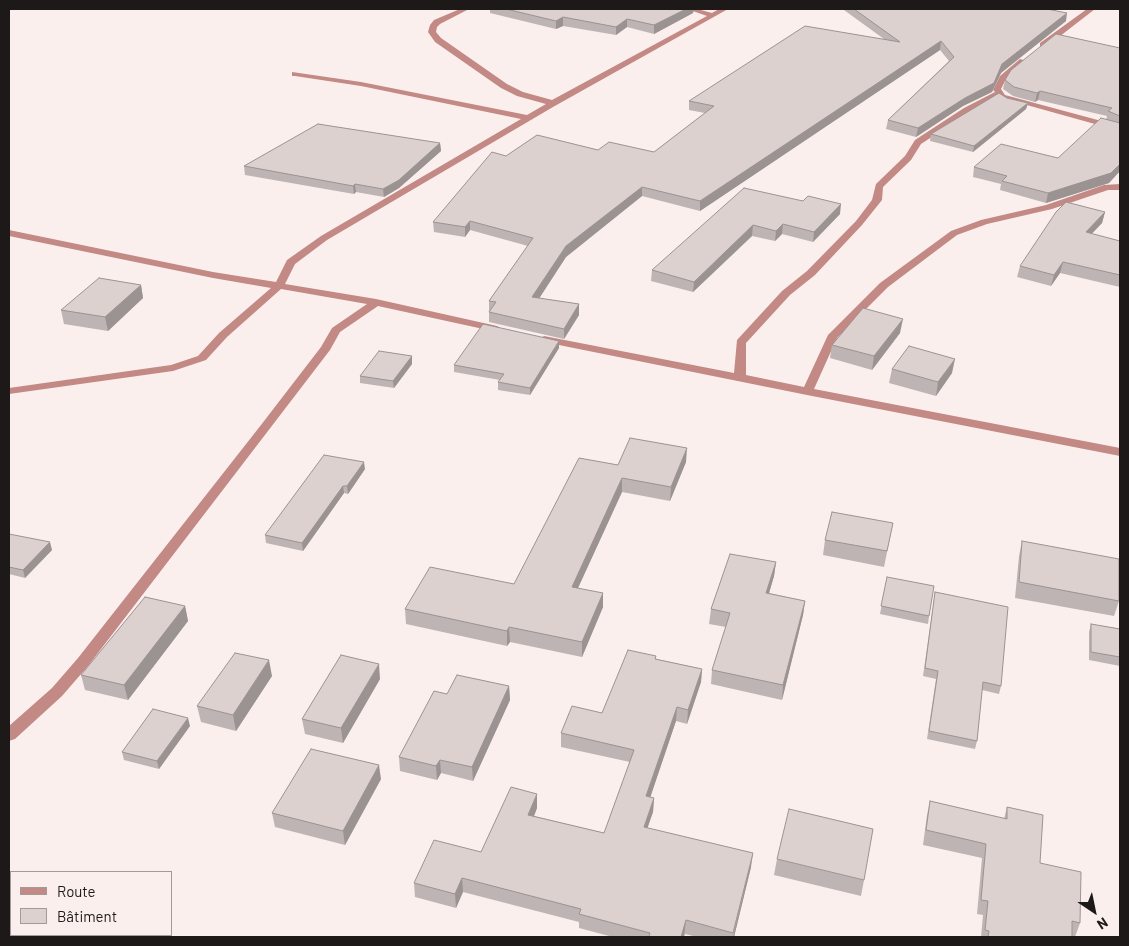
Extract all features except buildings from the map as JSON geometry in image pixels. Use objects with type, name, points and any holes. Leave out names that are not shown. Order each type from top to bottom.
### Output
[{"type":"street","points":[[465,9],[437,22],[433,26],[432,32],[438,40],[504,86],[520,94],[553,103]]},
{"type":"street","points":[[690,9],[712,15]]},
{"type":"street","points":[[9,391],[173,368],[202,358],[223,335],[279,286],[291,262],[324,238],[553,103],[724,9]]},
{"type":"street","points":[[1036,51],[1091,9]]},
{"type":"street","points":[[1028,57],[1005,76],[997,90],[1001,92],[1001,96],[1009,100],[1120,129]]},
{"type":"street","points":[[295,74],[361,84],[529,118]]},
{"type":"street","points":[[740,377],[741,342],[786,293],[811,273],[859,222],[877,200],[878,186],[908,158],[918,142],[967,110],[1001,92]]},
{"type":"street","points":[[807,392],[832,337],[884,285],[954,232],[984,222],[1049,207],[1107,188],[1120,187]]},
{"type":"street","points":[[9,233],[213,275],[376,302],[509,332]]},
{"type":"street","points":[[9,735],[57,692],[83,662],[304,377],[326,348],[336,330],[376,302]]},
{"type":"street","points":[[528,336],[604,353],[740,377],[807,392],[1120,452]]}]
